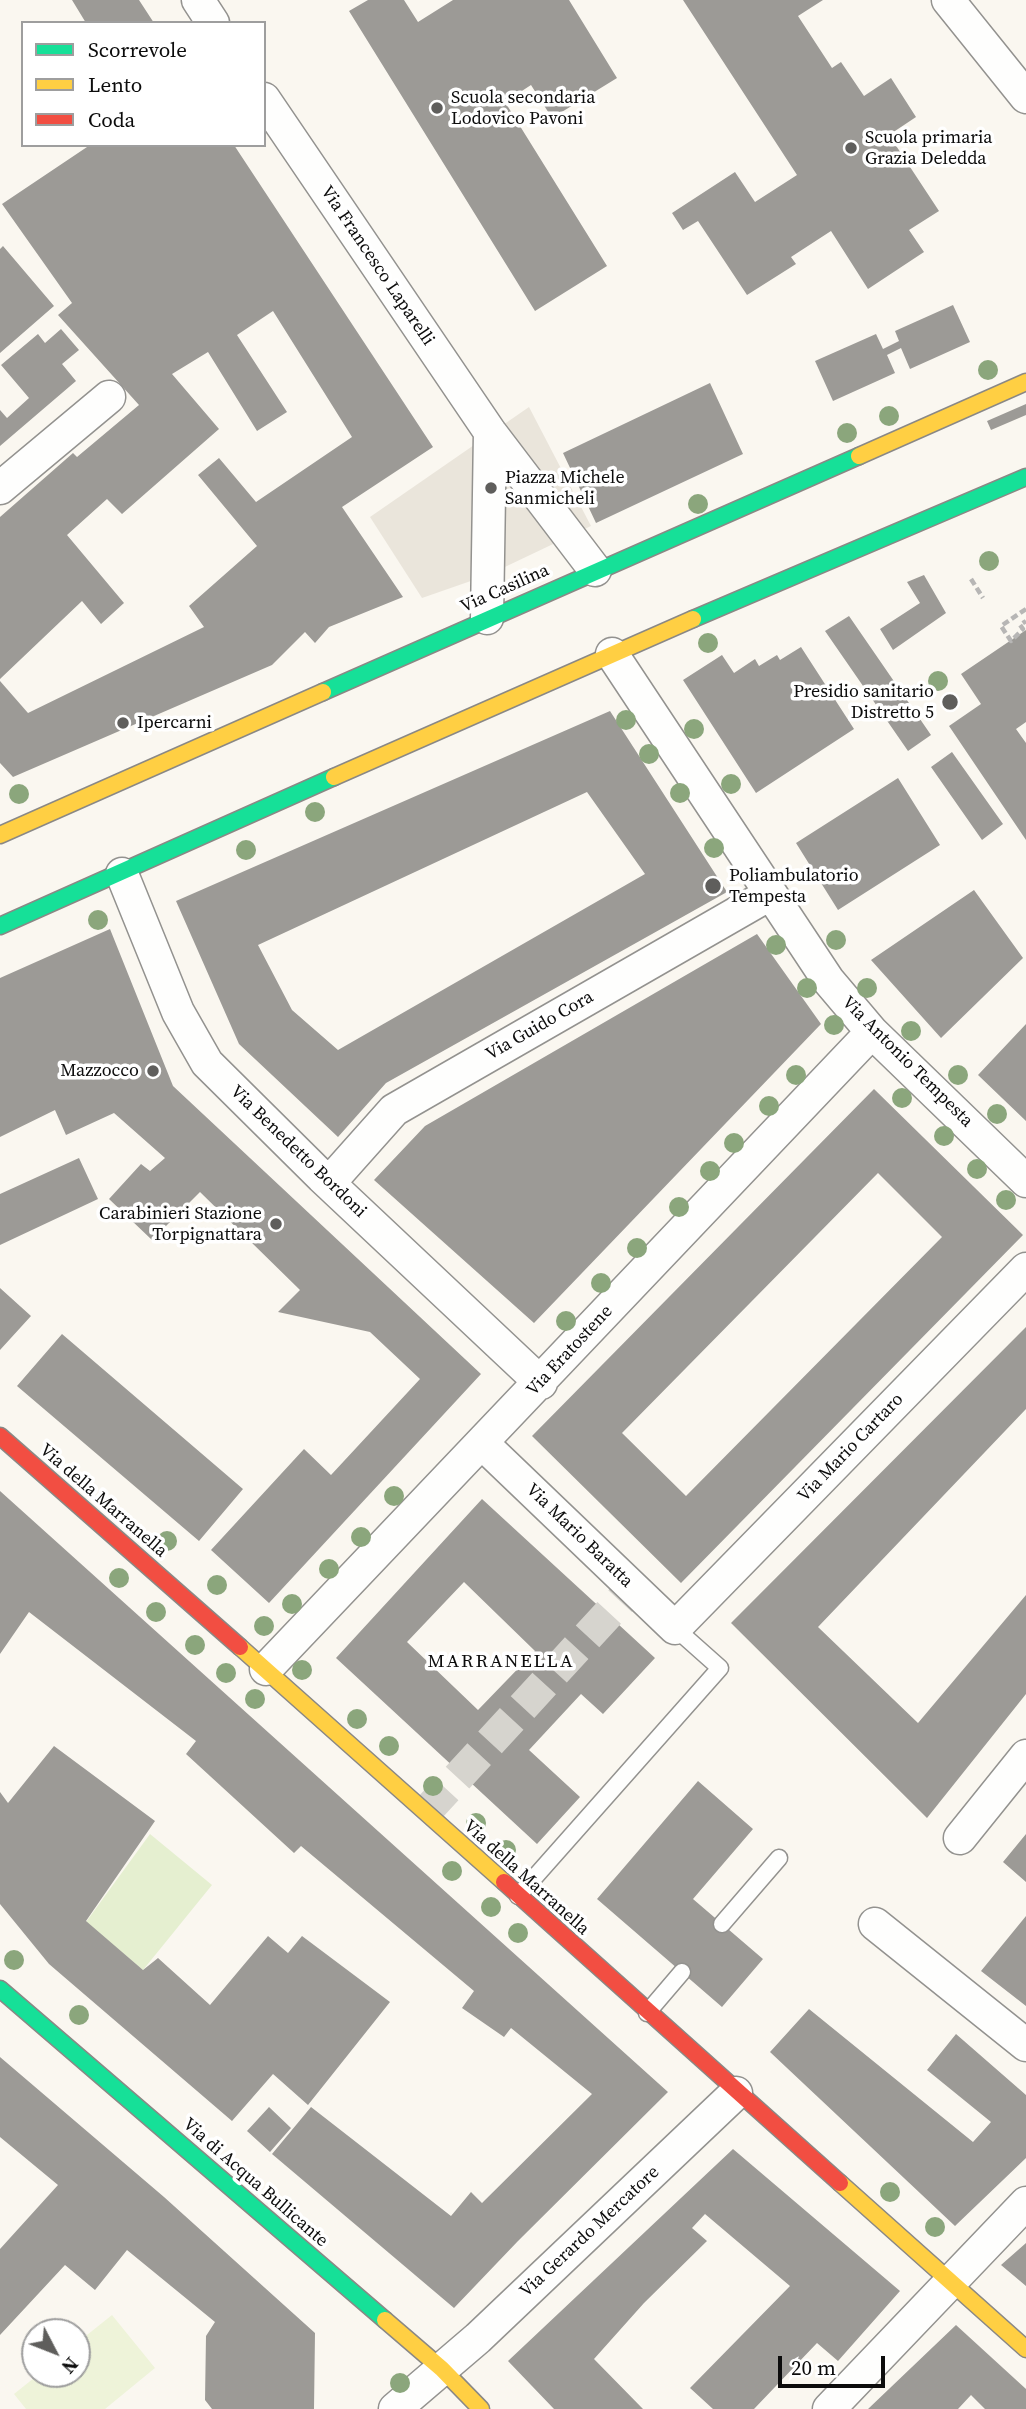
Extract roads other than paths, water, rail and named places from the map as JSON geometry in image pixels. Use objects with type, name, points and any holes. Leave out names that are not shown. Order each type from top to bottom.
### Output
[{"type":"main road","name":"Via Casilina","points":[[5,824],[487,618],[1026,382]]},
{"type":"main road","points":[[0,926],[612,654],[1026,477]]},
{"type":"main road","name":"Via della Marranella","points":[[0,1436],[266,1669],[736,2093],[1026,2349]]},
{"type":"main road","name":"Via di Acqua Bullicante","points":[[0,1989],[442,2369],[481,2409]]},
{"type":"street","points":[[198,0],[212,21]]},
{"type":"street","points":[[948,0],[1026,97]]},
{"type":"street","name":"Via Francesco Laparelli","points":[[266,102],[490,432]]},
{"type":"street","points":[[0,488],[109,397]]},
{"type":"street","points":[[490,432],[595,570]]},
{"type":"street","points":[[487,618],[490,432]]},
{"type":"street","name":"Via Antonio Tempesta","points":[[612,654],[828,980],[872,1032],[1026,1181]]},
{"type":"street","name":"Via Benedetto Bordoni","points":[[122,874],[178,1012],[207,1063],[329,1183],[541,1382]]},
{"type":"street","name":"Via Guido Cora","points":[[329,1183],[394,1111],[770,894]]},
{"type":"street","name":"Via Eratostene","points":[[266,1669],[483,1444],[872,1032]]},
{"type":"street","name":"Via Mario Cartaro","points":[[675,1628],[1026,1269]]},
{"type":"street","name":"Via Mario Baratta","points":[[483,1444],[675,1628]]},
{"type":"street","points":[[960,1838],[1026,1756]]},
{"type":"street","points":[[875,1924],[1026,2045]]},
{"type":"street","name":"Via Gerardo Mercatore","points":[[395,2409],[442,2369],[736,2093]]},
{"type":"street","points":[[829,2409],[1026,2203]]},
{"type":"lane","points":[[518,1896],[720,1668],[675,1628]]},
{"type":"lane","points":[[722,1924],[779,1858]]},
{"type":"lane","points":[[647,2013],[682,1972]]},
{"type":"tunnel","points":[[425,1813],[633,1587]]},
{"type":"place","name":"Scuola secondaria Lodovico Pavoni","points":[[437,108]]},
{"type":"place","name":"Scuola primaria Grazia Deledda","points":[[851,148]]},
{"type":"place","name":"Piazza Michele Sanmicheli","points":[[491,488]]},
{"type":"place","name":"Presidio sanitario Distretto 5","points":[[950,702]]},
{"type":"place","name":"Ipercarni","points":[[123,723]]},
{"type":"place","name":"Poliambulatorio Tempesta","points":[[713,886]]},
{"type":"place","name":"Mazzocco","points":[[153,1071]]},
{"type":"place","name":"Carabinieri Stazione Torpignattara","points":[[276,1224]]},
{"type":"district","name":"MARRANELLA","points":[[501,1662]]}]
